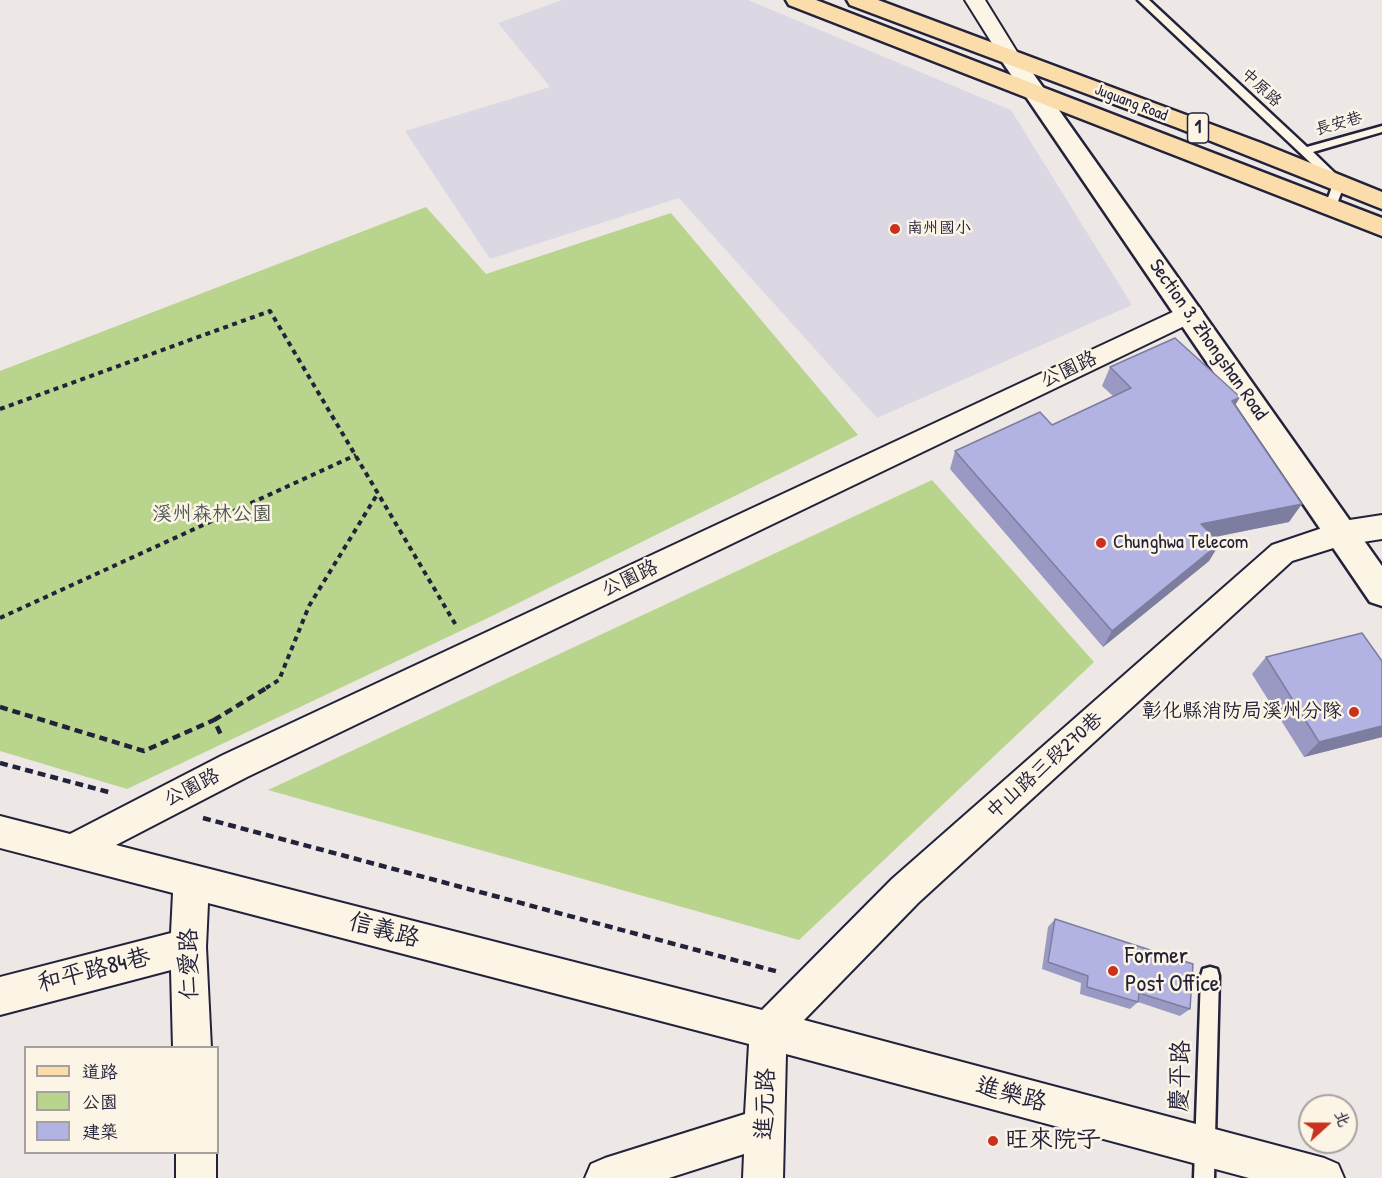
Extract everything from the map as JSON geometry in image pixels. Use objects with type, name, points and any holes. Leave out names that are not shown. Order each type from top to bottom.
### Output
[{"type":"main road","name":"1","points":[[796,0],[945,60],[1033,90]]},
{"type":"main road","name":"1","points":[[858,0],[1012,60]]},
{"type":"main road","name":"Section 3, Zhongshan Road","points":[[1012,60],[1382,592]]},
{"type":"main road","name":"Juguang Road","points":[[1012,60],[1079,83],[1382,201]]},
{"type":"main road","name":"Juguang Road","points":[[1033,90],[1382,228]]},
{"type":"street","points":[[975,0],[1012,60]]},
{"type":"street","name":"公園路","points":[[73,850],[235,766],[1190,313]]},
{"type":"street","name":"中山路三段270巷","points":[[768,1030],[905,891],[1282,553],[1343,533],[1382,527]]},
{"type":"street","name":"信義路","points":[[0,832],[768,1030]]},
{"type":"street","name":"仁愛路","points":[[191,880],[188,947],[192,1046]]},
{"type":"street","name":"和平路84巷","points":[[0,996],[188,947]]},
{"type":"street","name":"進元路","points":[[763,1178],[768,1030]]},
{"type":"street","name":"進樂路","points":[[768,1030],[1204,1162],[1324,1178]]},
{"type":"street","points":[[605,1178],[765,1128]]},
{"type":"street","points":[[196,1154],[196,1178]]},
{"type":"lane","name":"中原路","points":[[1143,0],[1339,183]]},
{"type":"lane","name":"長安巷","points":[[1305,151],[1382,129]]},
{"type":"lane","points":[[1331,206],[1339,183]]},
{"type":"lane","name":"慶平路","points":[[1204,1162],[1210,976]]},
{"type":"path","points":[[0,409],[270,311],[473,653]]},
{"type":"path","points":[[0,618],[356,455]]},
{"type":"path","points":[[0,707],[144,751],[214,720],[279,680],[309,606],[378,493]]},
{"type":"path","points":[[214,720],[235,766]]},
{"type":"path","points":[[0,763],[816,982]]},
{"type":"shaded area","name":"南州國小","points":[[562,0],[748,0],[1011,110],[1132,305],[877,418],[679,198],[490,259],[405,131],[550,87],[498,23]]},
{"type":"green space","name":"溪州森林公園","points":[[426,207],[486,274],[671,213],[858,435],[490,617],[127,789],[0,751],[0,371]]},
{"type":"green space","points":[[932,480],[1094,662],[799,940],[268,790]]},
{"type":"building","points":[[1175,338],[1240,397],[1232,401],[1302,504],[1201,524],[1220,543],[1112,631],[955,451],[1040,412],[1052,425],[1131,388],[1110,367]]},
{"type":"building","points":[[1362,633],[1382,661],[1382,726],[1319,742],[1266,657]]},
{"type":"building","name":"Former Post Office","points":[[1055,919],[1193,964],[1190,1009],[1139,993],[1138,1002],[1087,987],[1088,976],[1048,962]]},
{"type":"place","name":"南州國小","points":[[895,229]]},
{"type":"place","name":"Chunghwa Telecom","points":[[1101,543]]},
{"type":"place","name":"彰化縣消防局溪州分隊","points":[[1354,712]]},
{"type":"place","name":"Former Post Office","points":[[1113,971]]},
{"type":"place","name":"旺來院子","points":[[993,1141]]}]
